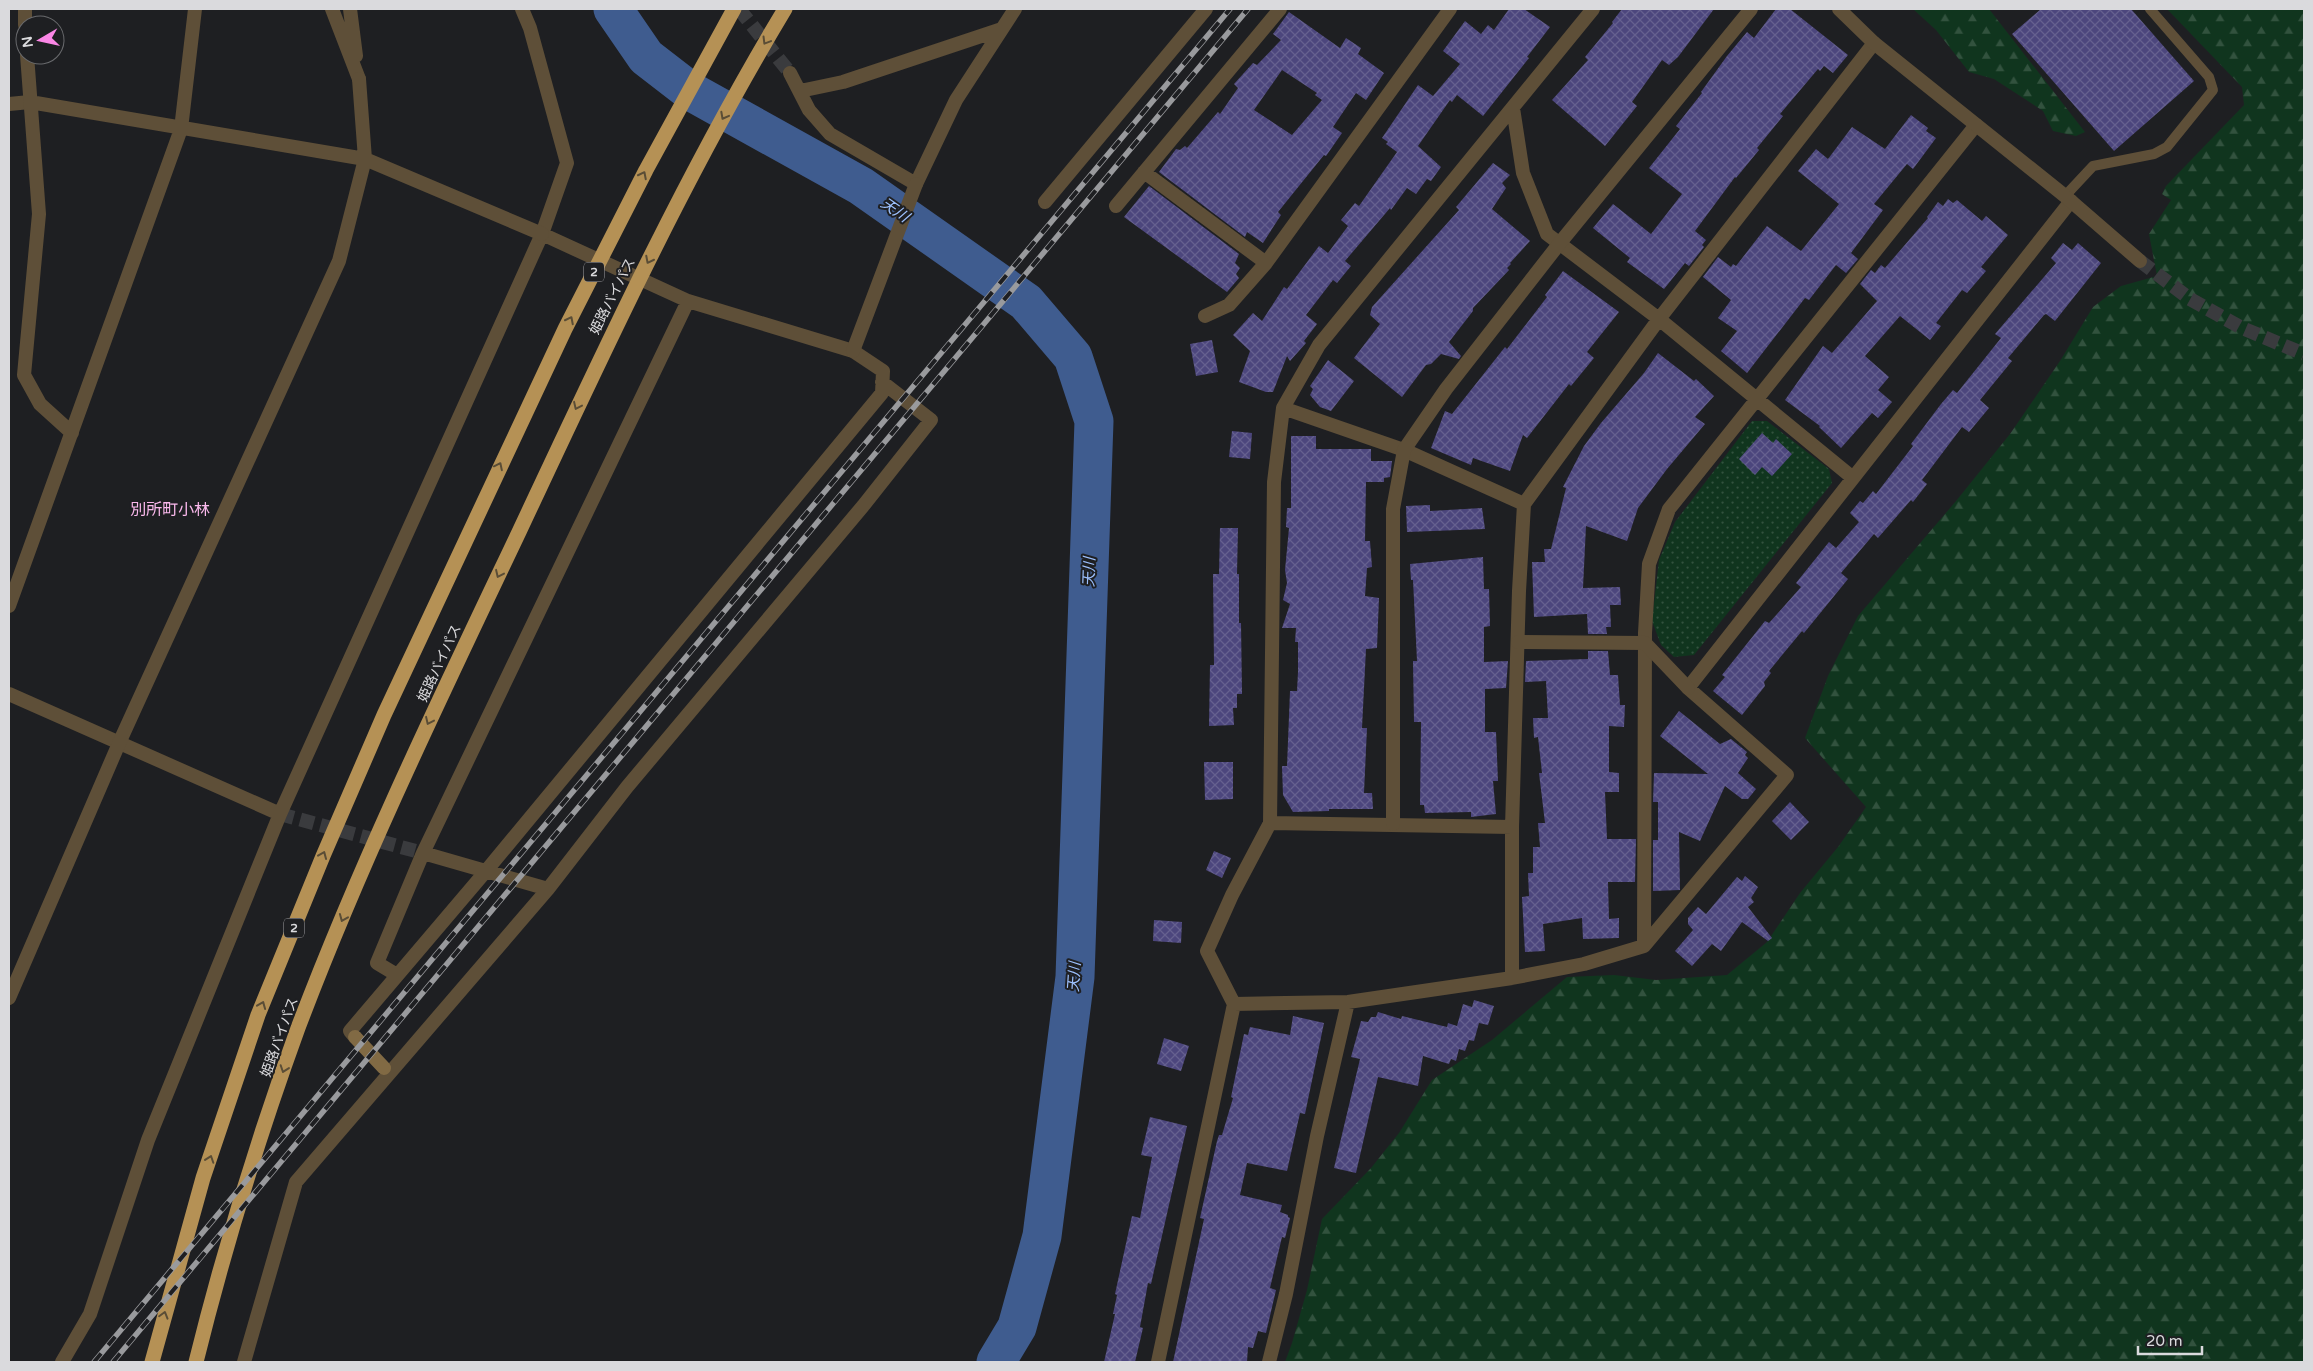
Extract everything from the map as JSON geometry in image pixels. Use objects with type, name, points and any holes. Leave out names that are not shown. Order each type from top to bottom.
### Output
[{"type":"highway","name":"姫路バイパス","points":[[152,1362],[203,1178],[258,1015],[380,723],[478,510],[565,329],[646,170],[734,9]]},
{"type":"highway","name":"姫路バイパス","points":[[196,1362],[248,1174],[299,1027],[361,873],[424,731],[607,343],[683,193],[747,73],[785,9]]},
{"type":"main road","points":[[355,1037],[384,1068]]},
{"type":"street","points":[[9,606],[181,129],[195,9]]},
{"type":"street","points":[[332,9],[359,79]]},
{"type":"street","points":[[9,998],[120,741],[339,261],[365,160],[359,79],[350,9]]},
{"type":"street","points":[[62,1362],[90,1314],[148,1140],[280,814],[542,234],[567,163],[530,28],[522,9]]},
{"type":"street","points":[[853,350],[914,189],[956,100],[1015,9]]},
{"type":"street","points":[[1044,202],[1206,9]]},
{"type":"street","points":[[1116,206],[1280,9]]},
{"type":"street","points":[[1206,316],[1229,306],[1266,263],[1450,9]]},
{"type":"street","points":[[1158,1362],[1234,1004],[1207,951],[1232,895],[1270,822],[1274,482],[1282,408],[1319,345],[1593,9]]},
{"type":"street","points":[[1393,824],[1393,509],[1404,450],[1446,388],[1559,244],[1751,9]]},
{"type":"street","points":[[1839,9],[1874,43],[2068,199],[2140,261]]},
{"type":"street","points":[[800,91],[843,82],[1002,29]]},
{"type":"street","points":[[1512,978],[1512,827],[1524,504],[1659,319],[1874,43]]},
{"type":"street","points":[[28,65],[38,214],[24,375],[40,404],[72,433]]},
{"type":"street","points":[[790,73],[810,110],[830,134],[914,189]]},
{"type":"street","points":[[9,104],[30,102],[365,160],[542,234],[688,300],[853,350],[883,371],[882,393],[863,417],[486,871],[350,1031],[355,1037]]},
{"type":"street","points":[[1513,108],[1523,173],[1547,234],[1659,319],[1758,398],[1853,478]]},
{"type":"street","points":[[1644,946],[1645,643],[1649,564],[1669,509],[1976,125]]},
{"type":"street","points":[[1144,172],[1266,263]]},
{"type":"street","points":[[1688,688],[2068,199]]},
{"type":"street","points":[[397,975],[377,963],[423,854],[688,300]]},
{"type":"street","points":[[244,1362],[296,1182],[548,889],[627,787],[863,506],[931,420],[882,382]]},
{"type":"street","points":[[1282,408],[1404,450],[1524,504]]},
{"type":"street","points":[[1234,1004],[1348,1002],[1512,978],[1584,964],[1644,946],[1788,774],[1688,688],[1645,643],[1518,642]]},
{"type":"street","points":[[9,694],[120,741],[280,814]]},
{"type":"street","points":[[1270,822],[1512,827]]},
{"type":"street","points":[[423,854],[548,889]]},
{"type":"street","points":[[1269,1362],[1286,1294],[1317,1136],[1348,1002]]},
{"type":"lane","points":[[2068,199],[2093,166],[2154,154],[2167,147],[2213,90],[2209,78],[2150,9]]},
{"type":"green space","points":[[1913,9],[1989,9],[2085,132],[2076,136],[2053,131],[2043,111],[1994,79],[1969,72],[1936,30]]},
{"type":"green space","points":[[2167,9],[2304,9],[2304,1362],[1285,1362],[1307,1290],[1322,1219],[1371,1168],[1399,1133],[1432,1080],[1492,1040],[1567,977],[1614,975],[1656,980],[1727,975],[1767,942],[1800,893],[1838,847],[1866,807],[1805,738],[1828,676],[1858,616],[1956,501],[2010,434],[2060,361],[2093,307],[2121,286],[2157,276],[2149,234],[2171,200],[2162,194],[2166,186],[2244,105],[2242,87]]},
{"type":"green space","points":[[1752,421],[1767,421],[1829,469],[1832,483],[1694,655],[1674,657],[1661,645],[1652,621],[1659,560],[1675,522]]},
{"type":"building","points":[[1509,9],[1524,9],[1550,27],[1527,57],[1529,58],[1483,116],[1457,95],[1452,102],[1450,100],[1418,146],[1441,167],[1431,181],[1427,179],[1416,194],[1407,188],[1391,210],[1390,208],[1345,261],[1351,266],[1337,283],[1333,280],[1306,315],[1317,324],[1304,341],[1306,343],[1290,361],[1287,356],[1273,392],[1266,392],[1239,382],[1250,351],[1233,335],[1253,313],[1262,321],[1284,287],[1287,289],[1319,246],[1328,253],[1348,226],[1341,220],[1355,203],[1359,206],[1397,152],[1386,144],[1388,142],[1382,138],[1418,85],[1433,96],[1460,64],[1443,51],[1465,21],[1481,34],[1488,25],[1494,30]]},
{"type":"building","points":[[1622,9],[1714,9],[1678,57],[1669,65],[1662,60],[1632,102],[1637,106],[1605,146],[1552,100],[1588,60],[1585,57]]},
{"type":"building","points":[[1776,9],[1790,9],[1848,55],[1833,73],[1824,66],[1820,71],[1818,69],[1780,114],[1783,116],[1757,148],[1759,150],[1735,177],[1695,231],[1706,240],[1702,245],[1704,247],[1689,266],[1685,263],[1664,289],[1627,262],[1630,258],[1593,228],[1613,204],[1651,234],[1682,194],[1649,168],[1680,129],[1676,126],[1702,93],[1727,56],[1747,32],[1754,38]]},
{"type":"building","points":[[2041,9],[2131,9],[2194,81],[2114,151],[2012,34]]},
{"type":"building","points":[[1289,12],[1340,48],[1346,38],[1361,48],[1358,54],[1384,73],[1366,100],[1356,93],[1333,127],[1342,133],[1326,156],[1324,155],[1278,212],[1281,215],[1263,243],[1247,232],[1245,237],[1159,172],[1176,149],[1180,150],[1185,146],[1187,148],[1218,112],[1220,114],[1238,88],[1234,84],[1253,63],[1257,65],[1281,40],[1273,34]],"holes":[[[1282,70],[1317,93],[1315,95],[1322,100],[1292,135],[1254,110]]]},
{"type":"building","points":[[1911,115],[1928,128],[1926,131],[1936,138],[1913,169],[1907,164],[1874,204],[1883,210],[1851,253],[1858,259],[1846,273],[1836,265],[1809,300],[1805,298],[1747,373],[1721,351],[1737,331],[1718,318],[1731,300],[1703,277],[1718,257],[1731,267],[1733,264],[1736,266],[1767,226],[1801,251],[1839,204],[1798,171],[1816,149],[1828,159],[1852,127],[1885,149]]},
{"type":"building","points":[[1493,163],[1510,175],[1502,183],[1506,188],[1492,209],[1530,241],[1510,263],[1507,268],[1509,270],[1473,308],[1473,311],[1449,342],[1461,356],[1459,359],[1441,354],[1431,364],[1426,365],[1402,397],[1354,358],[1380,324],[1370,315],[1372,307],[1459,210],[1456,207]]},
{"type":"building","points":[[1149,186],[1239,254],[1235,263],[1240,268],[1236,274],[1239,278],[1227,292],[1124,217]]},
{"type":"building","points":[[1948,199],[1953,203],[1957,200],[1982,221],[1986,216],[2008,235],[1981,267],[1986,271],[1967,293],[1962,290],[1936,323],[1941,326],[1930,340],[1900,316],[1865,356],[1889,377],[1878,390],[1892,402],[1878,418],[1872,413],[1841,448],[1820,426],[1785,400],[1823,346],[1832,353],[1877,301],[1860,284],[1871,270],[1875,273],[1881,265],[1885,268],[1928,218],[1938,202],[1943,206]]},
{"type":"building","points":[[2063,243],[2072,250],[2078,243],[2101,263],[2055,321],[2046,314],[2044,315],[2008,358],[2012,361],[1980,400],[1989,408],[1969,432],[1962,427],[1922,480],[1927,484],[1913,502],[1911,500],[1878,538],[1874,534],[1841,573],[1848,579],[1804,633],[1802,631],[1769,671],[1771,673],[1764,682],[1765,686],[1742,715],[1713,691],[1725,677],[1722,675],[1765,621],[1769,623],[1801,587],[1796,583],[1829,542],[1836,548],[1859,522],[1850,513],[1860,501],[1863,503],[1873,491],[1876,494],[1913,446],[1911,444],[1941,404],[1953,390],[1957,393],[2001,338],[1995,334],[2056,263],[2051,258]]},
{"type":"building","points":[[1563,271],[1619,312],[1587,352],[1594,358],[1571,386],[1569,384],[1527,438],[1523,435],[1510,471],[1473,458],[1471,465],[1431,448],[1445,411],[1452,414],[1505,347],[1507,349],[1547,297],[1545,295]]},
{"type":"building","points":[[1212,340],[1218,372],[1196,376],[1190,344]]},
{"type":"building","points":[[1658,353],[1694,381],[1696,379],[1714,396],[1695,417],[1705,424],[1667,469],[1638,508],[1627,541],[1586,526],[1583,588],[1620,587],[1621,605],[1610,605],[1611,627],[1606,627],[1607,634],[1588,634],[1587,614],[1534,617],[1532,562],[1545,562],[1544,549],[1551,549],[1566,488],[1563,487],[1584,446]]},
{"type":"building","points":[[1328,360],[1354,381],[1331,411],[1320,407],[1310,395],[1313,389],[1310,386]]},
{"type":"building","points":[[1232,431],[1252,433],[1250,459],[1229,457]]},
{"type":"building","points":[[1762,433],[1773,443],[1776,439],[1792,454],[1772,476],[1762,467],[1755,475],[1739,459]]},
{"type":"building","points":[[1291,436],[1316,436],[1316,449],[1371,449],[1371,461],[1392,461],[1390,477],[1384,478],[1384,482],[1366,482],[1365,541],[1370,541],[1372,567],[1367,568],[1365,596],[1379,598],[1377,648],[1366,649],[1362,728],[1367,728],[1364,793],[1372,793],[1373,809],[1329,809],[1329,811],[1293,812],[1283,795],[1282,766],[1287,766],[1290,691],[1297,691],[1298,672],[1298,642],[1295,642],[1296,628],[1282,628],[1290,604],[1283,600],[1287,583],[1285,570],[1289,528],[1286,527],[1287,508],[1291,508]]},
{"type":"building","points":[[1430,505],[1430,511],[1482,508],[1485,529],[1407,532],[1406,506]]},
{"type":"building","points":[[1220,528],[1238,528],[1237,574],[1239,574],[1242,694],[1237,694],[1237,708],[1233,708],[1234,725],[1209,726],[1210,665],[1214,665],[1213,574],[1219,574]]},
{"type":"building","points":[[1483,557],[1484,589],[1489,589],[1490,626],[1484,627],[1484,662],[1508,661],[1506,688],[1485,689],[1485,732],[1496,732],[1498,781],[1493,781],[1496,814],[1471,817],[1471,812],[1425,813],[1424,805],[1420,805],[1421,722],[1414,722],[1413,661],[1417,661],[1413,580],[1411,580],[1410,564]]},
{"type":"building","points":[[1588,651],[1608,651],[1610,675],[1618,675],[1620,705],[1625,705],[1624,727],[1609,726],[1609,772],[1619,773],[1619,792],[1605,792],[1607,839],[1636,839],[1635,882],[1608,882],[1609,919],[1619,918],[1619,938],[1583,939],[1582,918],[1543,924],[1545,951],[1525,952],[1522,897],[1529,896],[1528,873],[1533,873],[1533,847],[1540,847],[1538,823],[1545,823],[1539,773],[1542,773],[1538,737],[1534,738],[1533,718],[1548,718],[1546,681],[1525,682],[1526,661],[1588,659]]},
{"type":"building","points":[[1679,711],[1720,744],[1731,739],[1747,752],[1745,755],[1748,758],[1738,773],[1756,789],[1748,799],[1742,799],[1725,786],[1700,841],[1679,832],[1680,890],[1653,891],[1653,840],[1658,840],[1658,802],[1653,802],[1654,773],[1708,774],[1660,736]]},
{"type":"building","points":[[1204,762],[1233,762],[1233,799],[1205,800]]},
{"type":"building","points":[[1790,802],[1809,822],[1791,840],[1772,821]]},
{"type":"building","points":[[1214,851],[1231,858],[1222,878],[1206,870]]},
{"type":"building","points":[[1745,876],[1758,887],[1751,898],[1754,902],[1748,907],[1772,938],[1768,941],[1742,922],[1721,951],[1712,944],[1692,966],[1675,951],[1693,930],[1688,924],[1688,918],[1698,907],[1706,914],[1737,877],[1742,881]]},
{"type":"building","points":[[1154,920],[1182,922],[1181,943],[1153,941]]},
{"type":"building","points":[[1474,1000],[1494,1006],[1488,1025],[1479,1023],[1474,1041],[1469,1040],[1465,1051],[1459,1049],[1456,1061],[1451,1059],[1449,1064],[1423,1056],[1418,1086],[1378,1077],[1356,1173],[1334,1168],[1360,1059],[1351,1057],[1361,1021],[1368,1022],[1371,1017],[1376,1017],[1378,1012],[1401,1019],[1402,1016],[1447,1027],[1448,1023],[1457,1026],[1463,1004],[1472,1007]]},
{"type":"building","points":[[1293,1016],[1324,1023],[1305,1114],[1300,1113],[1287,1171],[1247,1163],[1240,1195],[1282,1205],[1280,1212],[1288,1215],[1290,1218],[1285,1238],[1282,1237],[1270,1288],[1276,1290],[1266,1333],[1258,1331],[1253,1348],[1248,1347],[1247,1362],[1173,1362],[1204,1219],[1200,1218],[1217,1141],[1219,1135],[1222,1135],[1233,1098],[1231,1097],[1244,1034],[1248,1035],[1250,1027],[1290,1035]]},
{"type":"building","points":[[1164,1038],[1189,1046],[1181,1071],[1157,1064]]},
{"type":"building","points":[[1150,1117],[1187,1126],[1151,1284],[1148,1283],[1140,1327],[1143,1328],[1135,1362],[1104,1362],[1115,1314],[1113,1314],[1117,1295],[1115,1294],[1132,1216],[1140,1218],[1152,1157],[1141,1155]]},
{"type":"waterway","name":"天川","points":[[613,9],[646,57],[690,91],[861,186],[1026,302],[1073,357],[1094,421],[1075,977],[1042,1236],[1017,1327],[996,1362]]},
{"type":"tunnel","points":[[739,9],[790,73]]},
{"type":"tunnel","points":[[2140,261],[2190,299],[2242,328],[2304,354]]},
{"type":"tunnel","points":[[280,814],[423,853]]},
{"type":"railway","points":[[94,1362],[1230,9]]},
{"type":"railway","points":[[113,1362],[1248,9]]},
{"type":"district","name":"別所町小林","points":[[170,509]]}]
